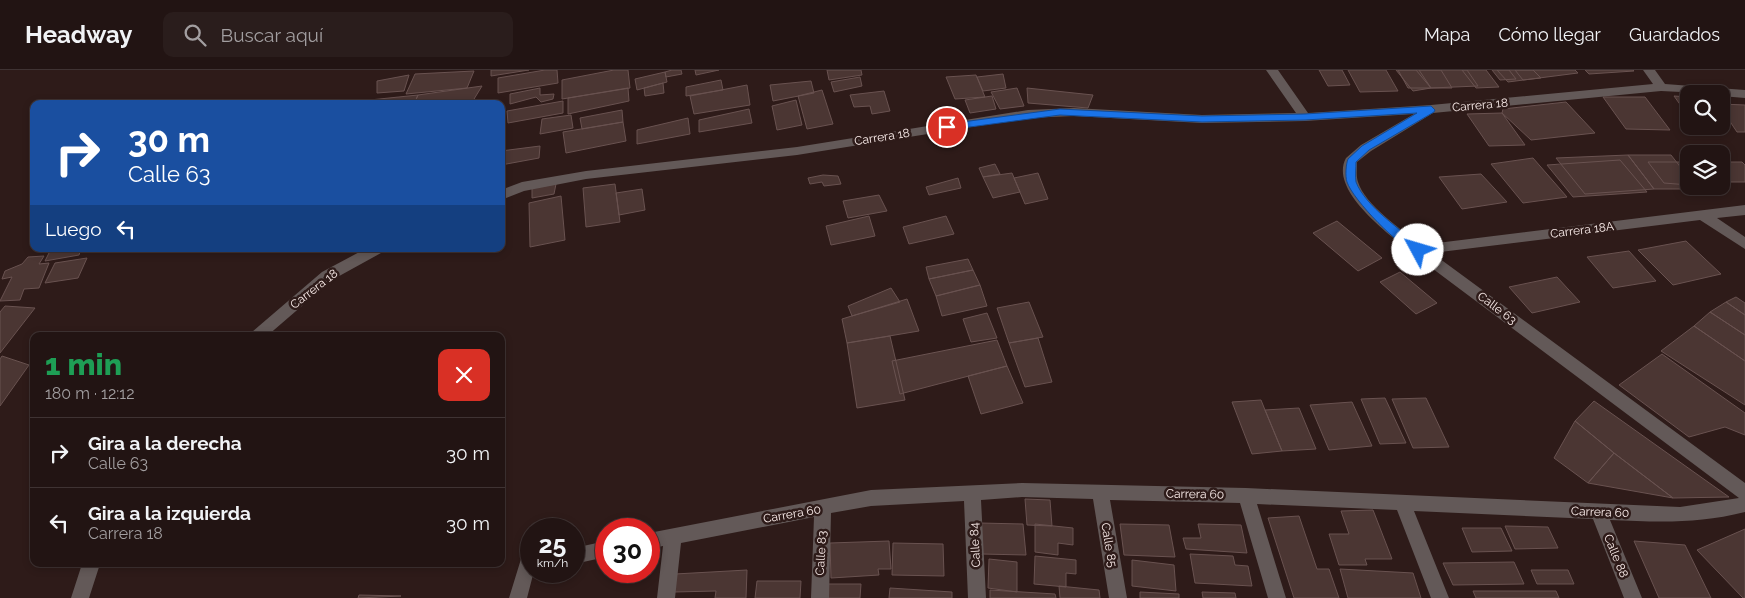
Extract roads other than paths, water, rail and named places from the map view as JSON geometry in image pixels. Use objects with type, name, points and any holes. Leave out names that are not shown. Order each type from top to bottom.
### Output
[{"type":"street","points":[[1272,70],[1305,117]]},
{"type":"street","points":[[1649,70],[1661,87]]},
{"type":"street","name":"Carrera 18","points":[[505,194],[522,188],[586,175],[798,151],[1028,114],[1074,112],[1202,119],[1305,117],[1431,110],[1661,87],[1745,94]]},
{"type":"street","name":"Calle 63","points":[[1431,110],[1366,148],[1351,161],[1351,181],[1363,200],[1382,221],[1418,250],[1745,493]]},
{"type":"street","name":"Carrera 18A","points":[[1418,250],[1745,210]]},
{"type":"street","points":[[1702,215],[1745,244]]},
{"type":"street","name":"Carrera 18","points":[[261,332],[327,276],[371,252]]},
{"type":"street","name":"Carrera 60","points":[[660,539],[823,509],[871,498],[1022,490],[1246,496],[1599,513],[1680,515],[1722,510],[1745,504]]},
{"type":"street","name":"Calle 84","points":[[972,492],[977,598]]},
{"type":"street","name":"Calle 85","points":[[1100,492],[1118,598]]},
{"type":"street","points":[[1246,496],[1277,598]]},
{"type":"street","points":[[1403,504],[1440,598]]},
{"type":"street","name":"Calle 83","points":[[820,598],[823,509]]},
{"type":"street","name":"Calle 88","points":[[1599,513],[1633,598]]},
{"type":"street","points":[[666,598],[674,536]]},
{"type":"street","points":[[80,598],[90,567]]},
{"type":"street","points":[[518,598],[523,583]]}]
